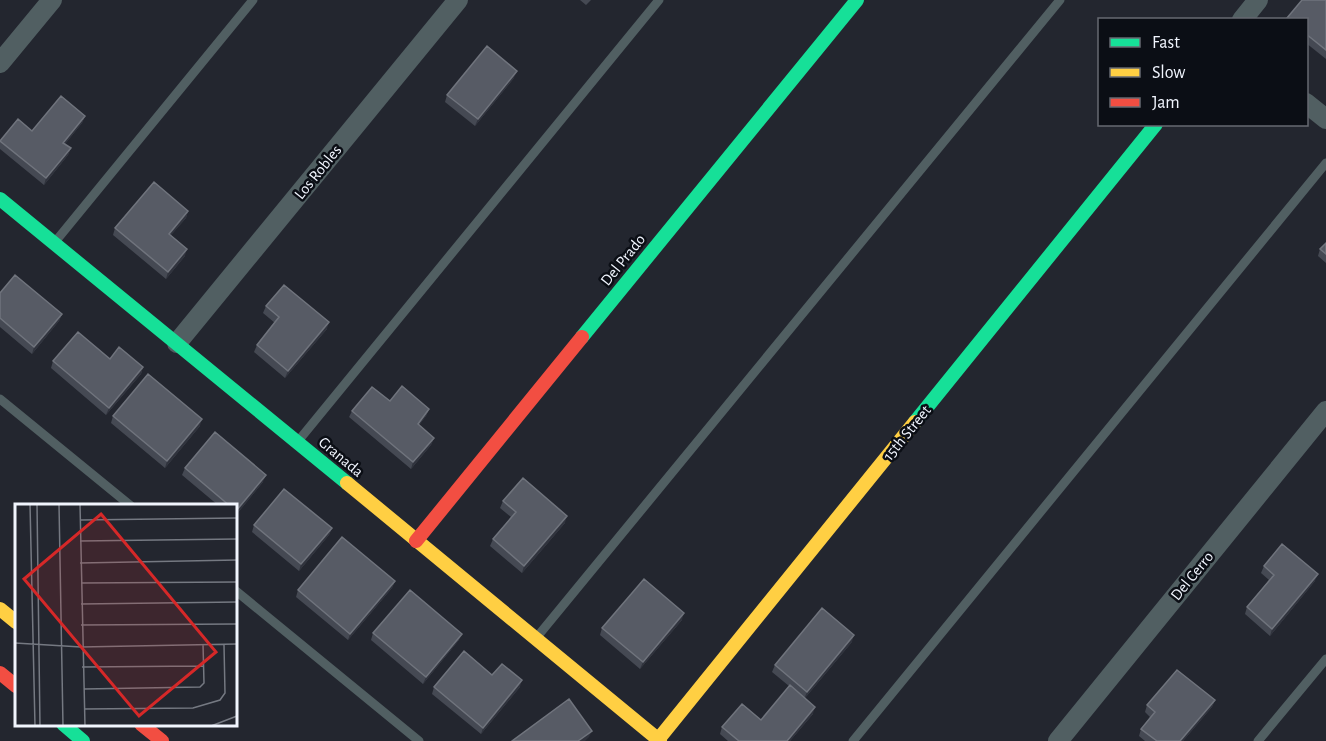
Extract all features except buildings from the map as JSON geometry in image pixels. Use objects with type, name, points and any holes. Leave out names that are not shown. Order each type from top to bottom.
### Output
[{"type":"street","points":[[0,63],[51,0]]},
{"type":"street","name":"Los Robles","points":[[177,343],[458,0]]},
{"type":"street","name":"Del Prado","points":[[416,541],[857,0]]},
{"type":"street","points":[[1244,18],[1258,0]]},
{"type":"street","points":[[1308,105],[1326,119]]},
{"type":"street","name":"15th Street","points":[[658,741],[1154,126]]},
{"type":"street","name":"Granada","points":[[0,199],[658,741]]},
{"type":"street","name":"Del Cerro","points":[[1058,741],[1326,411]]},
{"type":"street","points":[[0,609],[15,621]]},
{"type":"street","points":[[0,673],[15,685]]},
{"type":"street","points":[[65,726],[83,741]]},
{"type":"street","points":[[143,726],[162,741]]},
{"type":"lane","points":[[54,243],[253,0]]},
{"type":"lane","points":[[297,442],[659,0]]},
{"type":"lane","points":[[535,639],[1060,0]]},
{"type":"lane","points":[[853,741],[1326,163]]},
{"type":"lane","points":[[0,399],[129,504]]},
{"type":"lane","points":[[237,592],[419,741]]},
{"type":"lane","points":[[1258,741],[1326,659]]},
{"type":"traffic: fast","points":[[582,337],[857,0]]},
{"type":"traffic: fast","points":[[915,422],[1154,126]]},
{"type":"traffic: fast","points":[[0,199],[347,483]]},
{"type":"traffic: fast","points":[[65,726],[83,741]]},
{"type":"traffic: slow","points":[[657,741],[915,422]]},
{"type":"traffic: slow","points":[[347,483],[660,741]]},
{"type":"traffic: slow","points":[[0,609],[15,621]]},
{"type":"traffic: jam","points":[[416,541],[582,337]]},
{"type":"traffic: jam","points":[[0,673],[15,685]]},
{"type":"traffic: jam","points":[[143,726],[162,741]]}]
